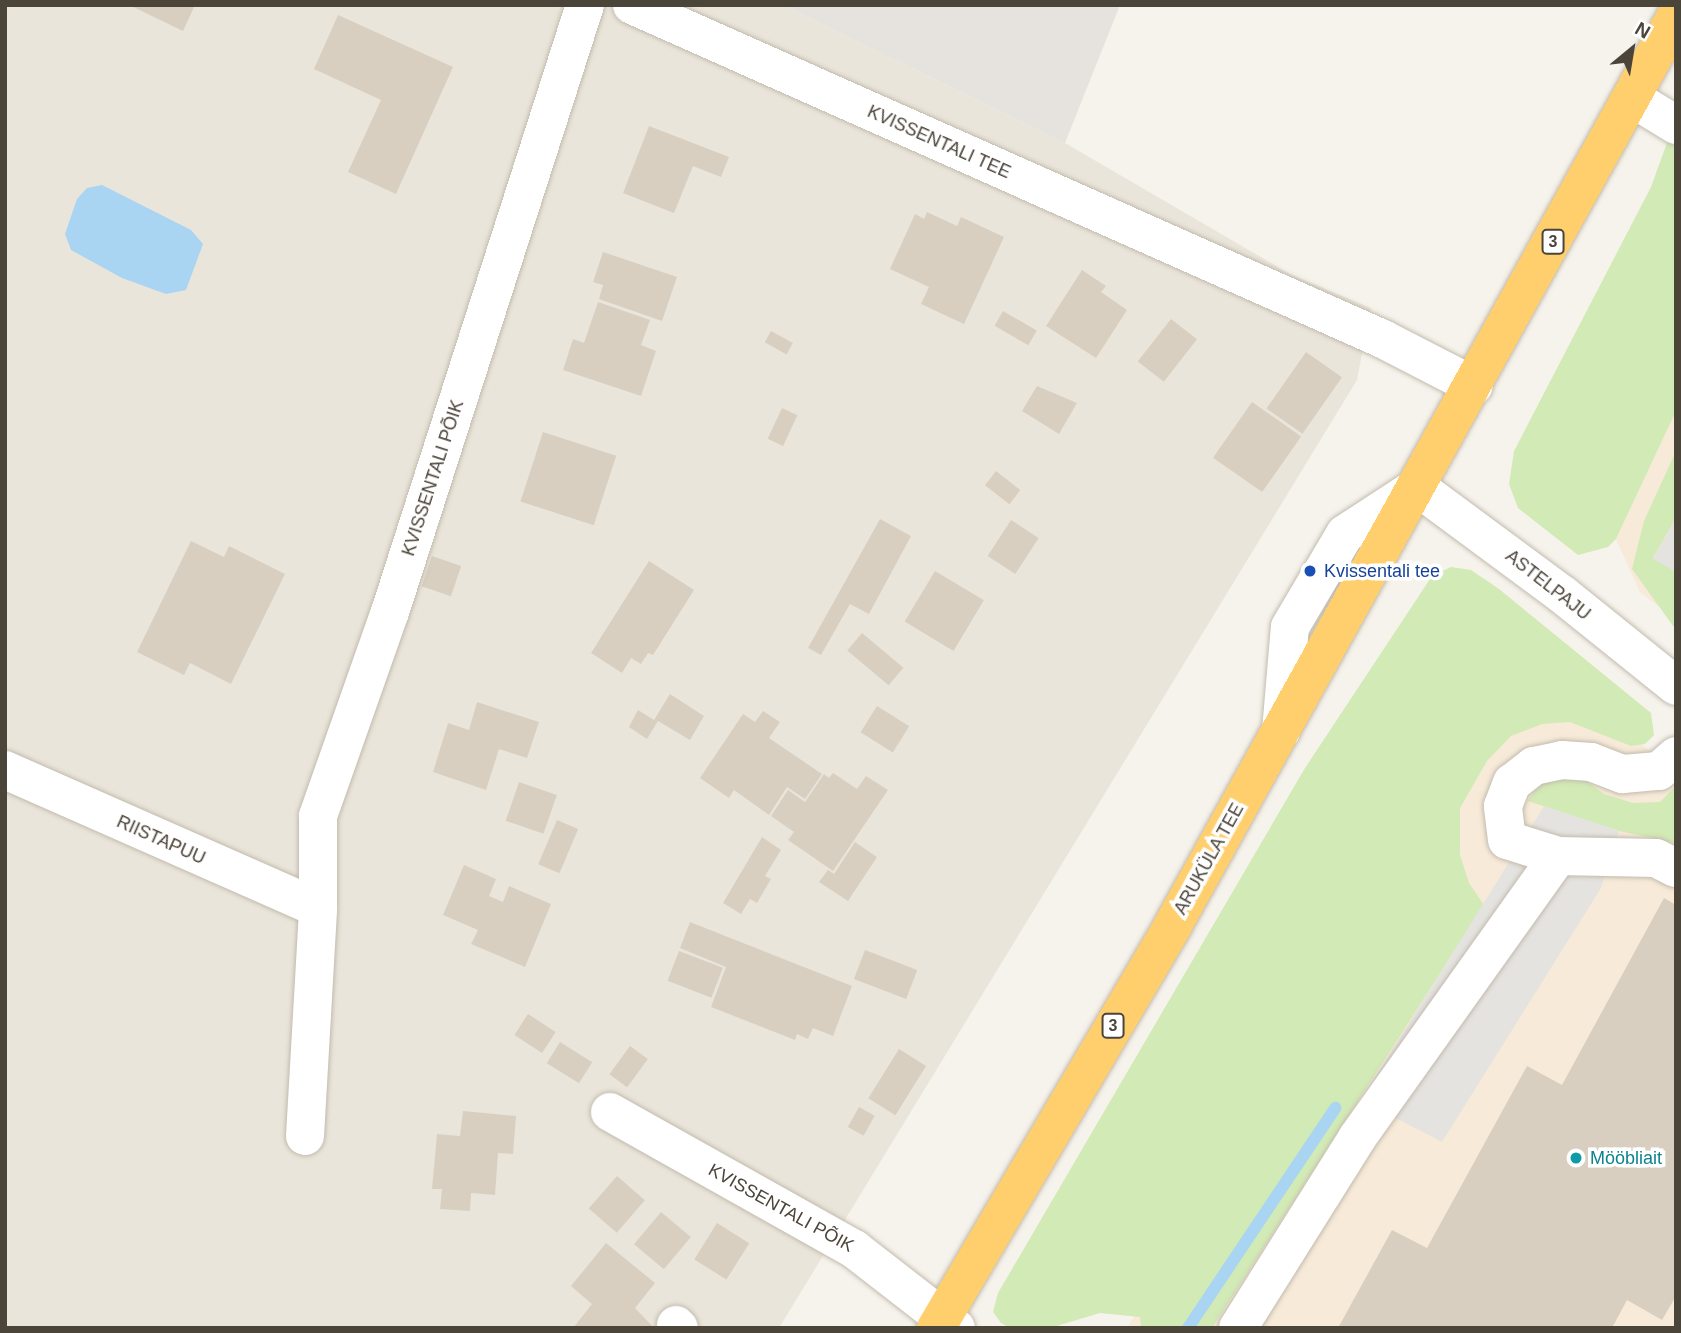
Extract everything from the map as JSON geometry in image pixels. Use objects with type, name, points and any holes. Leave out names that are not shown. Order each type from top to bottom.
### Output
[{"type":"highway","name":"3","points":[[1474,386],[1676,16]]},
{"type":"highway","name":"ARUKÜLA TEE","points":[[945,1325],[1474,386]]},
{"type":"street","name":"KVISSENTALI PÕIK","points":[[305,1136],[318,908],[318,816],[390,612],[585,5]]},
{"type":"street","name":"KVISSENTALI TEE","points":[[632,5],[1382,339],[1474,386]]},
{"type":"street","points":[[1633,98],[1676,125]]},
{"type":"street","name":"ASTELPAJU","points":[[1417,487],[1563,595],[1676,686]]},
{"type":"street","points":[[1676,756],[1659,771],[1623,774],[1591,762],[1562,760],[1534,766],[1512,783],[1503,806],[1507,840],[1558,856],[1656,858],[1676,868]]},
{"type":"street","name":"RIISTAPUU","points":[[5,770],[318,908]]},
{"type":"street","points":[[1238,1328],[1357,1138],[1558,856]]},
{"type":"street","name":"KVISSENTALI PÕIK","points":[[610,1112],[855,1249],[904,1284],[945,1325]]},
{"type":"shaded area","points":[[5,5],[783,5],[1065,143],[1290,274],[1371,308],[1357,380],[779,1328],[5,1328]]},
{"type":"shaded area","points":[[783,5],[1120,5],[1065,143]]},
{"type":"shaded area","points":[[1676,411],[1676,620],[1640,592],[1616,539]]},
{"type":"shaded area","points":[[1676,518],[1676,572],[1653,559]]},
{"type":"shaded area","points":[[1532,664],[1676,770],[1676,1328],[1127,1328]]},
{"type":"shaded area","points":[[1544,806],[1619,831],[1601,888],[1442,1142],[1361,1100]]},
{"type":"green space","points":[[1676,118],[1676,411],[1616,539],[1608,547],[1578,555],[1518,508],[1509,484],[1514,451],[1651,187]]},
{"type":"green space","points":[[1676,451],[1676,518],[1653,558],[1676,572],[1676,630],[1632,569],[1644,521]]},
{"type":"green space","points":[[1451,567],[1471,570],[1499,589],[1651,713],[1654,735],[1645,744],[1631,746],[1570,722],[1542,724],[1511,736],[1487,761],[1460,808],[1460,855],[1469,883],[1484,905],[1212,1328],[1141,1328],[1140,1317],[1100,1313],[1050,1328],[1010,1328],[1001,1323],[993,1312],[998,1293],[1305,768],[1432,576]]},
{"type":"green space","points":[[1582,778],[1604,794],[1633,803],[1660,802],[1676,786],[1676,843],[1619,831],[1528,801],[1538,785],[1555,779]]},
{"type":"water","points":[[102,185],[191,230],[203,244],[186,290],[166,294],[122,278],[71,250],[65,234],[77,199],[87,188]]},
{"type":"building","points":[[129,5],[195,5],[183,31]]},
{"type":"building","points":[[338,15],[453,67],[396,194],[348,172],[381,100],[314,69]]},
{"type":"building","points":[[649,126],[729,157],[721,177],[693,166],[674,213],[623,193]]},
{"type":"building","points":[[927,212],[957,226],[961,217],[1004,237],[964,324],[921,304],[929,287],[890,269],[915,214],[924,219]]},
{"type":"building","points":[[603,252],[677,277],[662,321],[599,299],[603,285],[593,282]]},
{"type":"building","points":[[1082,270],[1106,286],[1101,292],[1127,310],[1096,358],[1046,326]]},
{"type":"building","points":[[598,302],[650,320],[641,345],[656,351],[641,396],[563,370],[573,339],[584,343]]},
{"type":"building","points":[[1003,311],[1037,330],[1028,345],[994,326]]},
{"type":"building","points":[[1171,319],[1197,339],[1164,382],[1138,362]]},
{"type":"building","points":[[771,331],[793,343],[787,354],[765,342]]},
{"type":"building","points":[[1306,352],[1342,377],[1302,434],[1266,409]]},
{"type":"building","points":[[1037,386],[1077,403],[1059,434],[1022,411]]},
{"type":"building","points":[[1252,402],[1301,436],[1262,492],[1213,458]]},
{"type":"building","points":[[782,408],[797,415],[783,446],[768,439]]},
{"type":"building","points":[[543,432],[616,456],[594,525],[520,501]]},
{"type":"building","points":[[996,471],[1020,490],[1009,504],[985,485]]},
{"type":"building","points":[[880,519],[911,536],[869,614],[850,604],[821,655],[808,648]]},
{"type":"building","points":[[1011,520],[1039,538],[1015,574],[988,556]]},
{"type":"building","points":[[191,541],[224,557],[229,546],[285,574],[231,684],[190,663],[184,675],[137,652]]},
{"type":"building","points":[[432,556],[461,566],[451,596],[422,586]]},
{"type":"building","points":[[649,561],[694,590],[653,655],[648,653],[641,664],[631,658],[622,673],[591,653]]},
{"type":"building","points":[[935,571],[984,600],[953,651],[905,622]]},
{"type":"building","points":[[862,633],[903,668],[889,685],[847,651]]},
{"type":"building","points":[[670,694],[704,716],[690,740],[658,721],[647,739],[629,727],[638,710],[654,720]]},
{"type":"building","points":[[477,702],[539,722],[527,758],[499,749],[486,790],[433,772],[448,723],[469,730]]},
{"type":"building","points":[[877,706],[909,726],[893,752],[861,732]]},
{"type":"building","points":[[763,711],[780,722],[769,738],[822,774],[805,799],[787,787],[769,815],[734,790],[729,798],[700,778],[743,714],[755,722]]},
{"type":"building","points":[[833,773],[857,789],[866,776],[888,790],[833,871],[788,840],[794,832],[771,816],[788,790],[805,802],[824,774],[829,778]]},
{"type":"building","points":[[519,782],[557,795],[543,834],[506,821]]},
{"type":"building","points":[[557,820],[578,829],[559,873],[538,864]]},
{"type":"building","points":[[762,837],[781,850],[765,876],[771,879],[757,903],[750,899],[741,914],[723,903]]},
{"type":"building","points":[[855,842],[877,857],[848,901],[819,882],[828,870],[834,874]]},
{"type":"building","points":[[464,865],[496,879],[489,896],[503,902],[509,886],[551,904],[525,967],[471,944],[478,930],[443,915]]},
{"type":"building","name":"Mööbliait","points":[[1664,898],[1676,905],[1676,1296],[1662,1320],[1627,1300],[1612,1328],[1338,1328],[1392,1230],[1427,1248],[1527,1066],[1562,1085]]},
{"type":"building","points":[[690,922],[852,986],[833,1036],[813,1028],[808,1039],[797,1034],[795,1040],[711,1007],[726,967],[680,948]]},
{"type":"building","points":[[865,950],[917,970],[906,999],[854,979]]},
{"type":"building","points":[[679,951],[723,968],[711,998],[668,981]]},
{"type":"building","points":[[528,1014],[556,1032],[542,1053],[514,1035]]},
{"type":"building","points":[[560,1042],[592,1062],[579,1083],[547,1063]]},
{"type":"building","points":[[630,1046],[648,1059],[627,1087],[609,1074]]},
{"type":"building","points":[[899,1049],[926,1066],[895,1115],[868,1098]]},
{"type":"building","points":[[859,1107],[875,1116],[864,1136],[848,1127]]},
{"type":"building","points":[[463,1111],[516,1116],[513,1154],[498,1153],[495,1195],[471,1193],[470,1211],[440,1209],[442,1189],[432,1189],[437,1134],[460,1136]]},
{"type":"building","points":[[617,1176],[645,1200],[617,1233],[589,1208]]},
{"type":"building","points":[[661,1212],[691,1237],[664,1269],[634,1244]]},
{"type":"building","points":[[717,1223],[749,1243],[726,1280],[694,1259]]},
{"type":"building","points":[[606,1243],[655,1283],[635,1308],[654,1328],[573,1328],[592,1304],[571,1286]]},
{"type":"waterway","points":[[1188,1328],[1335,1108]]},
{"type":"place","name":"Kvissentali tee","points":[[1310,571]]},
{"type":"place","name":"Mööbliait","points":[[1576,1158]]}]
